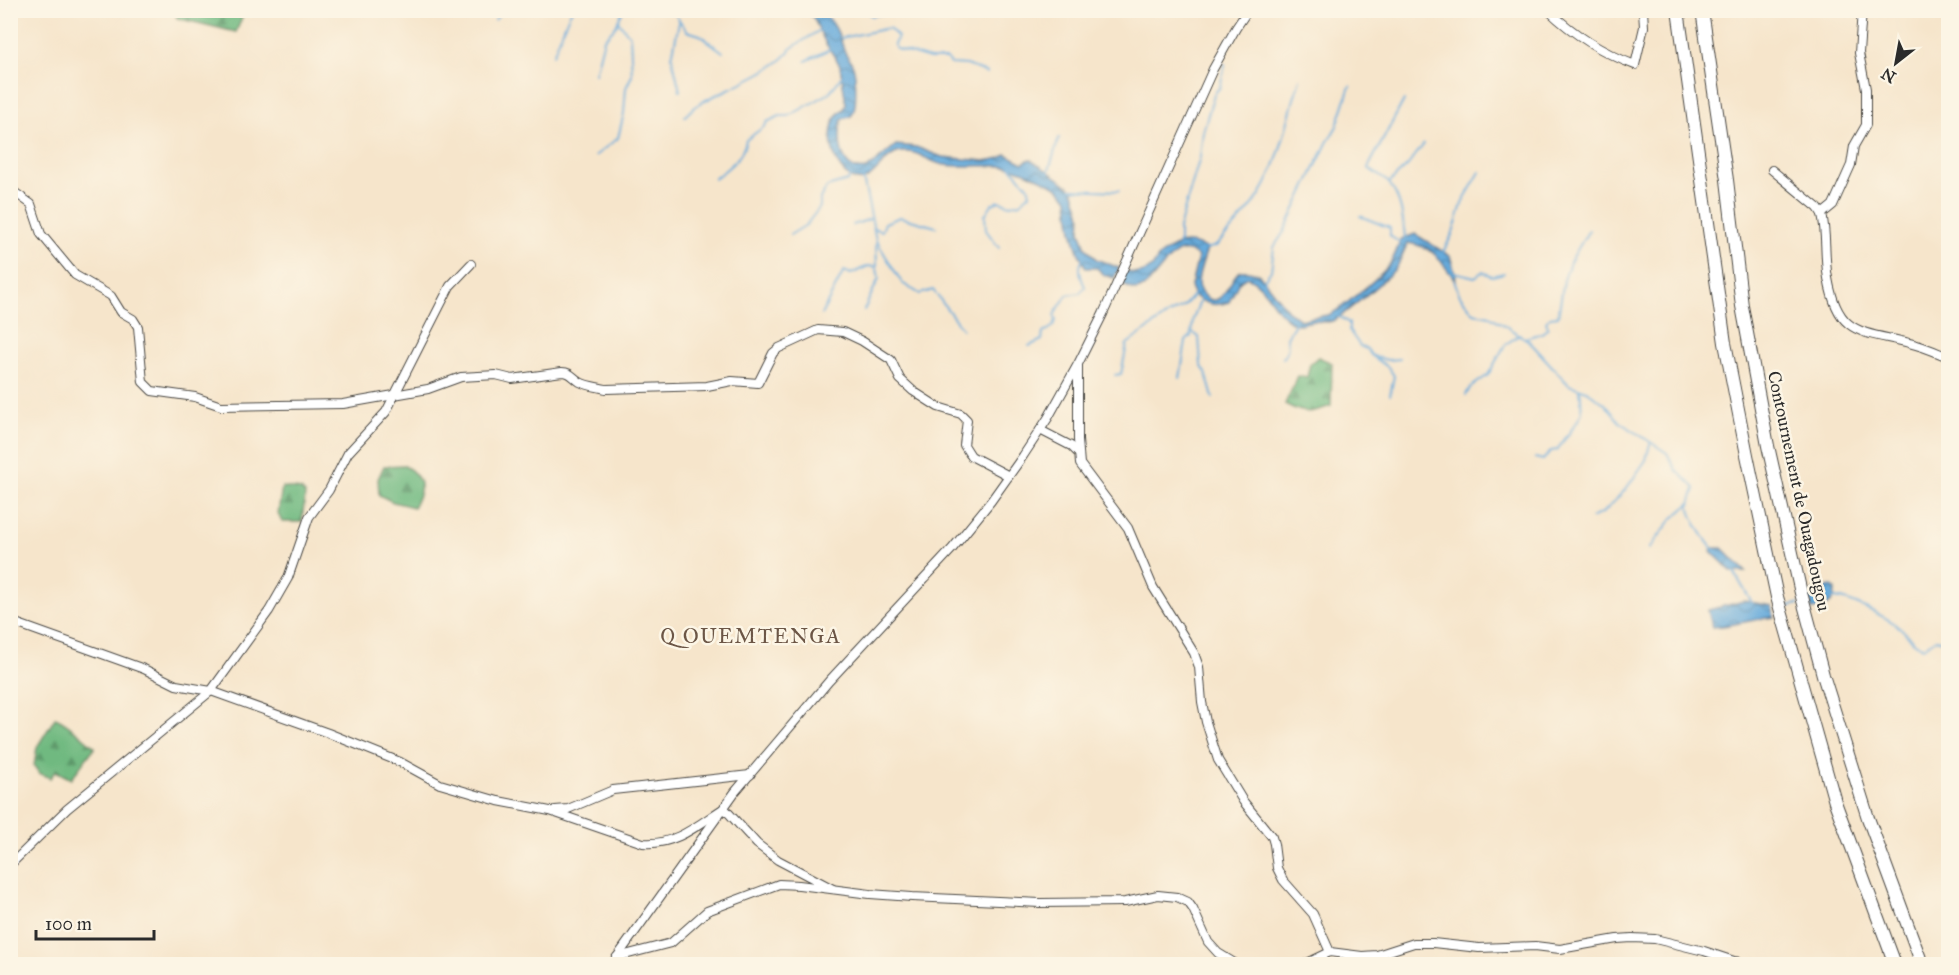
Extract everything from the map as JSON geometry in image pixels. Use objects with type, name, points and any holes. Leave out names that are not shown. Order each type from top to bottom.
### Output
[{"type":"highway","points":[[1678,10],[1725,344],[1777,597],[1835,802],[1895,964]]},
{"type":"highway","name":"Contournement de Ouagadougou","points":[[1702,10],[1727,180],[1742,306],[1768,446],[1801,593],[1823,675],[1868,818],[1922,964]]},
{"type":"street","points":[[614,961],[750,774],[830,681],[952,549],[991,501],[1040,430],[1078,364],[1214,69],[1248,10]]},
{"type":"street","points":[[1548,10],[1592,43],[1635,65],[1644,27],[1643,10]]},
{"type":"street","points":[[1822,214],[1833,205],[1851,165],[1854,146],[1866,124],[1866,89],[1859,53],[1862,10]]},
{"type":"street","points":[[1772,170],[1818,208],[1822,214],[1828,279],[1835,308],[1847,324],[1863,333],[1911,343],[1948,357]]},
{"type":"street","points":[[10,189],[31,204],[41,234],[75,275],[111,296],[121,312],[133,319],[138,327],[143,382],[152,391],[195,397],[220,406],[343,404],[428,389],[461,376],[496,375],[512,379],[569,372],[580,382],[606,389],[707,386],[732,381],[754,384],[758,383],[773,353],[779,348],[818,330],[843,332],[891,360],[900,380],[913,391],[938,407],[961,414],[967,420],[964,445],[971,456],[1009,476]]},
{"type":"street","points":[[10,866],[67,808],[211,691],[269,611],[288,578],[309,517],[329,490],[348,453],[386,412],[450,286],[471,264]]},
{"type":"street","points":[[1078,364],[1080,464],[1128,528],[1153,586],[1194,653],[1199,667],[1206,722],[1223,771],[1243,801],[1272,837],[1276,868],[1283,880],[1313,914],[1330,952]]},
{"type":"street","points":[[1040,430],[1071,446],[1079,455]]},
{"type":"street","points":[[10,621],[144,669],[176,685],[211,691],[400,762],[440,784],[498,801],[550,811],[643,843],[653,844],[675,838],[724,808]]},
{"type":"street","points":[[550,811],[568,809],[613,790],[750,774]]},
{"type":"street","points":[[724,808],[757,844],[778,860],[833,889]]},
{"type":"street","points":[[614,961],[671,943],[706,911],[779,884],[912,897],[1040,903],[1125,902],[1158,895],[1177,897],[1188,902],[1193,909],[1208,942],[1218,953],[1236,964]]},
{"type":"street","points":[[1305,964],[1330,952],[1369,956],[1414,943],[1479,948],[1535,946],[1560,949],[1617,939],[1643,938],[1753,964]]},
{"type":"green space","points":[[175,10],[245,11],[236,32],[177,18]]},
{"type":"green space","points":[[1318,357],[1332,363],[1331,406],[1308,412],[1285,404],[1298,376],[1307,377],[1310,364]]},
{"type":"green space","points":[[403,465],[415,474],[420,483],[419,494],[413,507],[393,502],[379,495],[378,479],[384,466]]},
{"type":"green space","points":[[282,487],[301,490],[305,494],[302,522],[282,522],[278,514]]},
{"type":"green space","points":[[55,718],[95,747],[71,779],[56,771],[50,778],[39,773],[34,766],[37,747]]},
{"type":"water","points":[[802,11],[818,11],[829,19],[836,28],[853,66],[856,84],[855,106],[851,116],[842,119],[840,127],[842,153],[851,166],[867,169],[896,145],[916,147],[942,157],[985,161],[1001,158],[1006,154],[1023,163],[1030,159],[1069,186],[1074,192],[1081,215],[1080,231],[1086,248],[1096,259],[1119,268],[1114,278],[1104,275],[1097,268],[1086,268],[1073,235],[1068,199],[1059,189],[1024,172],[1004,166],[939,164],[916,154],[904,152],[892,155],[868,178],[857,180],[848,176],[835,158],[831,136],[837,116],[846,104],[840,65],[826,44],[813,17]]},
{"type":"water","points":[[1415,234],[1450,256],[1455,280],[1431,252],[1408,243],[1396,268],[1354,305],[1330,322],[1314,321],[1298,324],[1292,322],[1279,312],[1260,286],[1247,277],[1239,282],[1229,302],[1210,304],[1202,301],[1193,295],[1191,286],[1198,257],[1189,251],[1180,251],[1173,256],[1144,287],[1134,290],[1120,281],[1125,271],[1142,273],[1146,271],[1159,257],[1177,245],[1194,244],[1207,249],[1198,287],[1207,298],[1214,300],[1219,298],[1240,271],[1252,272],[1259,274],[1289,312],[1301,320],[1328,315],[1341,307],[1385,270],[1393,259],[1401,239]]},
{"type":"water","points":[[1712,548],[1722,548],[1746,572],[1732,572],[1711,551]]},
{"type":"water","points":[[1831,586],[1835,589],[1832,602],[1812,610],[1809,596],[1814,590]]},
{"type":"water","points":[[1744,601],[1772,606],[1774,617],[1712,627],[1708,610]]},
{"type":"waterway","points":[[495,20],[503,10]]},
{"type":"waterway","points":[[553,55],[572,10]]},
{"type":"waterway","points":[[595,74],[604,39],[616,26],[623,10]]},
{"type":"waterway","points":[[672,10],[687,31],[700,35],[723,52]]},
{"type":"waterway","points":[[866,10],[872,16],[896,10]]},
{"type":"waterway","points":[[595,156],[618,138],[624,113],[626,88],[632,75],[630,36],[618,21]]},
{"type":"waterway","points":[[679,22],[672,57],[680,91]]},
{"type":"waterway","points":[[841,38],[889,28],[898,37],[894,44],[896,49],[930,59],[947,59],[951,64],[967,65],[987,73]]},
{"type":"waterway","points":[[685,116],[699,104],[776,64],[790,49],[820,30]]},
{"type":"waterway","points":[[806,61],[830,49]]},
{"type":"waterway","points":[[1179,245],[1179,228],[1200,157],[1203,132],[1214,94],[1220,87],[1225,64]]},
{"type":"waterway","points":[[714,179],[734,162],[742,152],[746,140],[767,122],[780,116],[789,116],[828,94],[844,74]]},
{"type":"waterway","points":[[1206,249],[1216,246],[1246,214],[1261,193],[1279,152],[1300,79]]},
{"type":"waterway","points":[[1263,281],[1271,271],[1274,247],[1284,232],[1337,126],[1350,86]]},
{"type":"waterway","points":[[1388,182],[1368,168],[1404,100]]},
{"type":"waterway","points":[[1048,173],[1059,138]]},
{"type":"waterway","points":[[1405,238],[1399,202],[1389,183],[1408,165],[1424,144]]},
{"type":"waterway","points":[[999,248],[986,230],[985,215],[992,204],[999,201],[1010,205],[1020,203],[1030,194],[1028,186],[1009,165]]},
{"type":"waterway","points":[[1442,254],[1453,233],[1463,201],[1480,172]]},
{"type":"waterway","points":[[790,235],[806,225],[820,207],[820,198],[827,187],[848,181],[850,176]]},
{"type":"waterway","points":[[863,178],[876,240],[902,283],[920,294],[933,290],[962,329]]},
{"type":"waterway","points":[[1071,189],[1119,191]]},
{"type":"waterway","points":[[1360,216],[1390,228],[1390,236],[1402,244]]},
{"type":"waterway","points":[[873,228],[882,231],[885,223],[900,217],[936,227]]},
{"type":"waterway","points":[[853,225],[870,219]]},
{"type":"waterway","points":[[1525,338],[1542,333],[1548,327],[1546,322],[1550,317],[1558,316],[1564,280],[1570,262],[1589,230]]},
{"type":"waterway","points":[[821,315],[844,271],[851,274],[868,266],[877,267],[876,243]]},
{"type":"waterway","points":[[1029,346],[1042,340],[1043,333],[1054,326],[1056,320],[1054,315],[1067,295],[1080,293],[1085,287],[1080,269],[1083,259]]},
{"type":"waterway","points":[[864,310],[879,278],[877,269]]},
{"type":"waterway","points":[[1454,272],[1475,277],[1482,272],[1492,276],[1504,273]]},
{"type":"waterway","points":[[1454,280],[1460,296],[1474,313],[1490,316],[1529,341],[1569,385],[1587,391],[1604,403],[1620,422],[1667,453],[1676,470],[1695,488],[1690,505],[1691,511],[1699,530],[1714,550]]},
{"type":"waterway","points":[[1115,375],[1121,374],[1127,344],[1184,306],[1195,293]]},
{"type":"waterway","points":[[1180,378],[1186,341],[1191,336],[1193,319],[1201,298]]},
{"type":"waterway","points":[[1338,316],[1349,323],[1349,330],[1360,346],[1367,349],[1371,355],[1389,368],[1394,376],[1390,395]]},
{"type":"waterway","points":[[1283,358],[1288,348],[1287,337],[1296,322]]},
{"type":"waterway","points":[[1192,332],[1199,337],[1201,365],[1206,373],[1213,398]]},
{"type":"waterway","points":[[1466,395],[1470,388],[1488,375],[1505,345],[1520,334]]},
{"type":"waterway","points":[[1373,356],[1387,360],[1400,359]]},
{"type":"waterway","points":[[1535,458],[1543,460],[1551,451],[1557,450],[1577,422],[1582,412],[1579,389]]},
{"type":"waterway","points":[[1591,518],[1604,512],[1626,489],[1646,460],[1650,444]]},
{"type":"waterway","points":[[1649,549],[1672,519],[1691,503]]},
{"type":"waterway","points":[[1734,572],[1752,603]]},
{"type":"waterway","points":[[1834,598],[1857,604],[1885,618],[1923,647],[1936,639],[1948,642]]},
{"type":"waterway","points":[[1784,607],[1799,604]]},
{"type":"district","name":"Q OUEMTENGA","points":[[751,636]]}]
